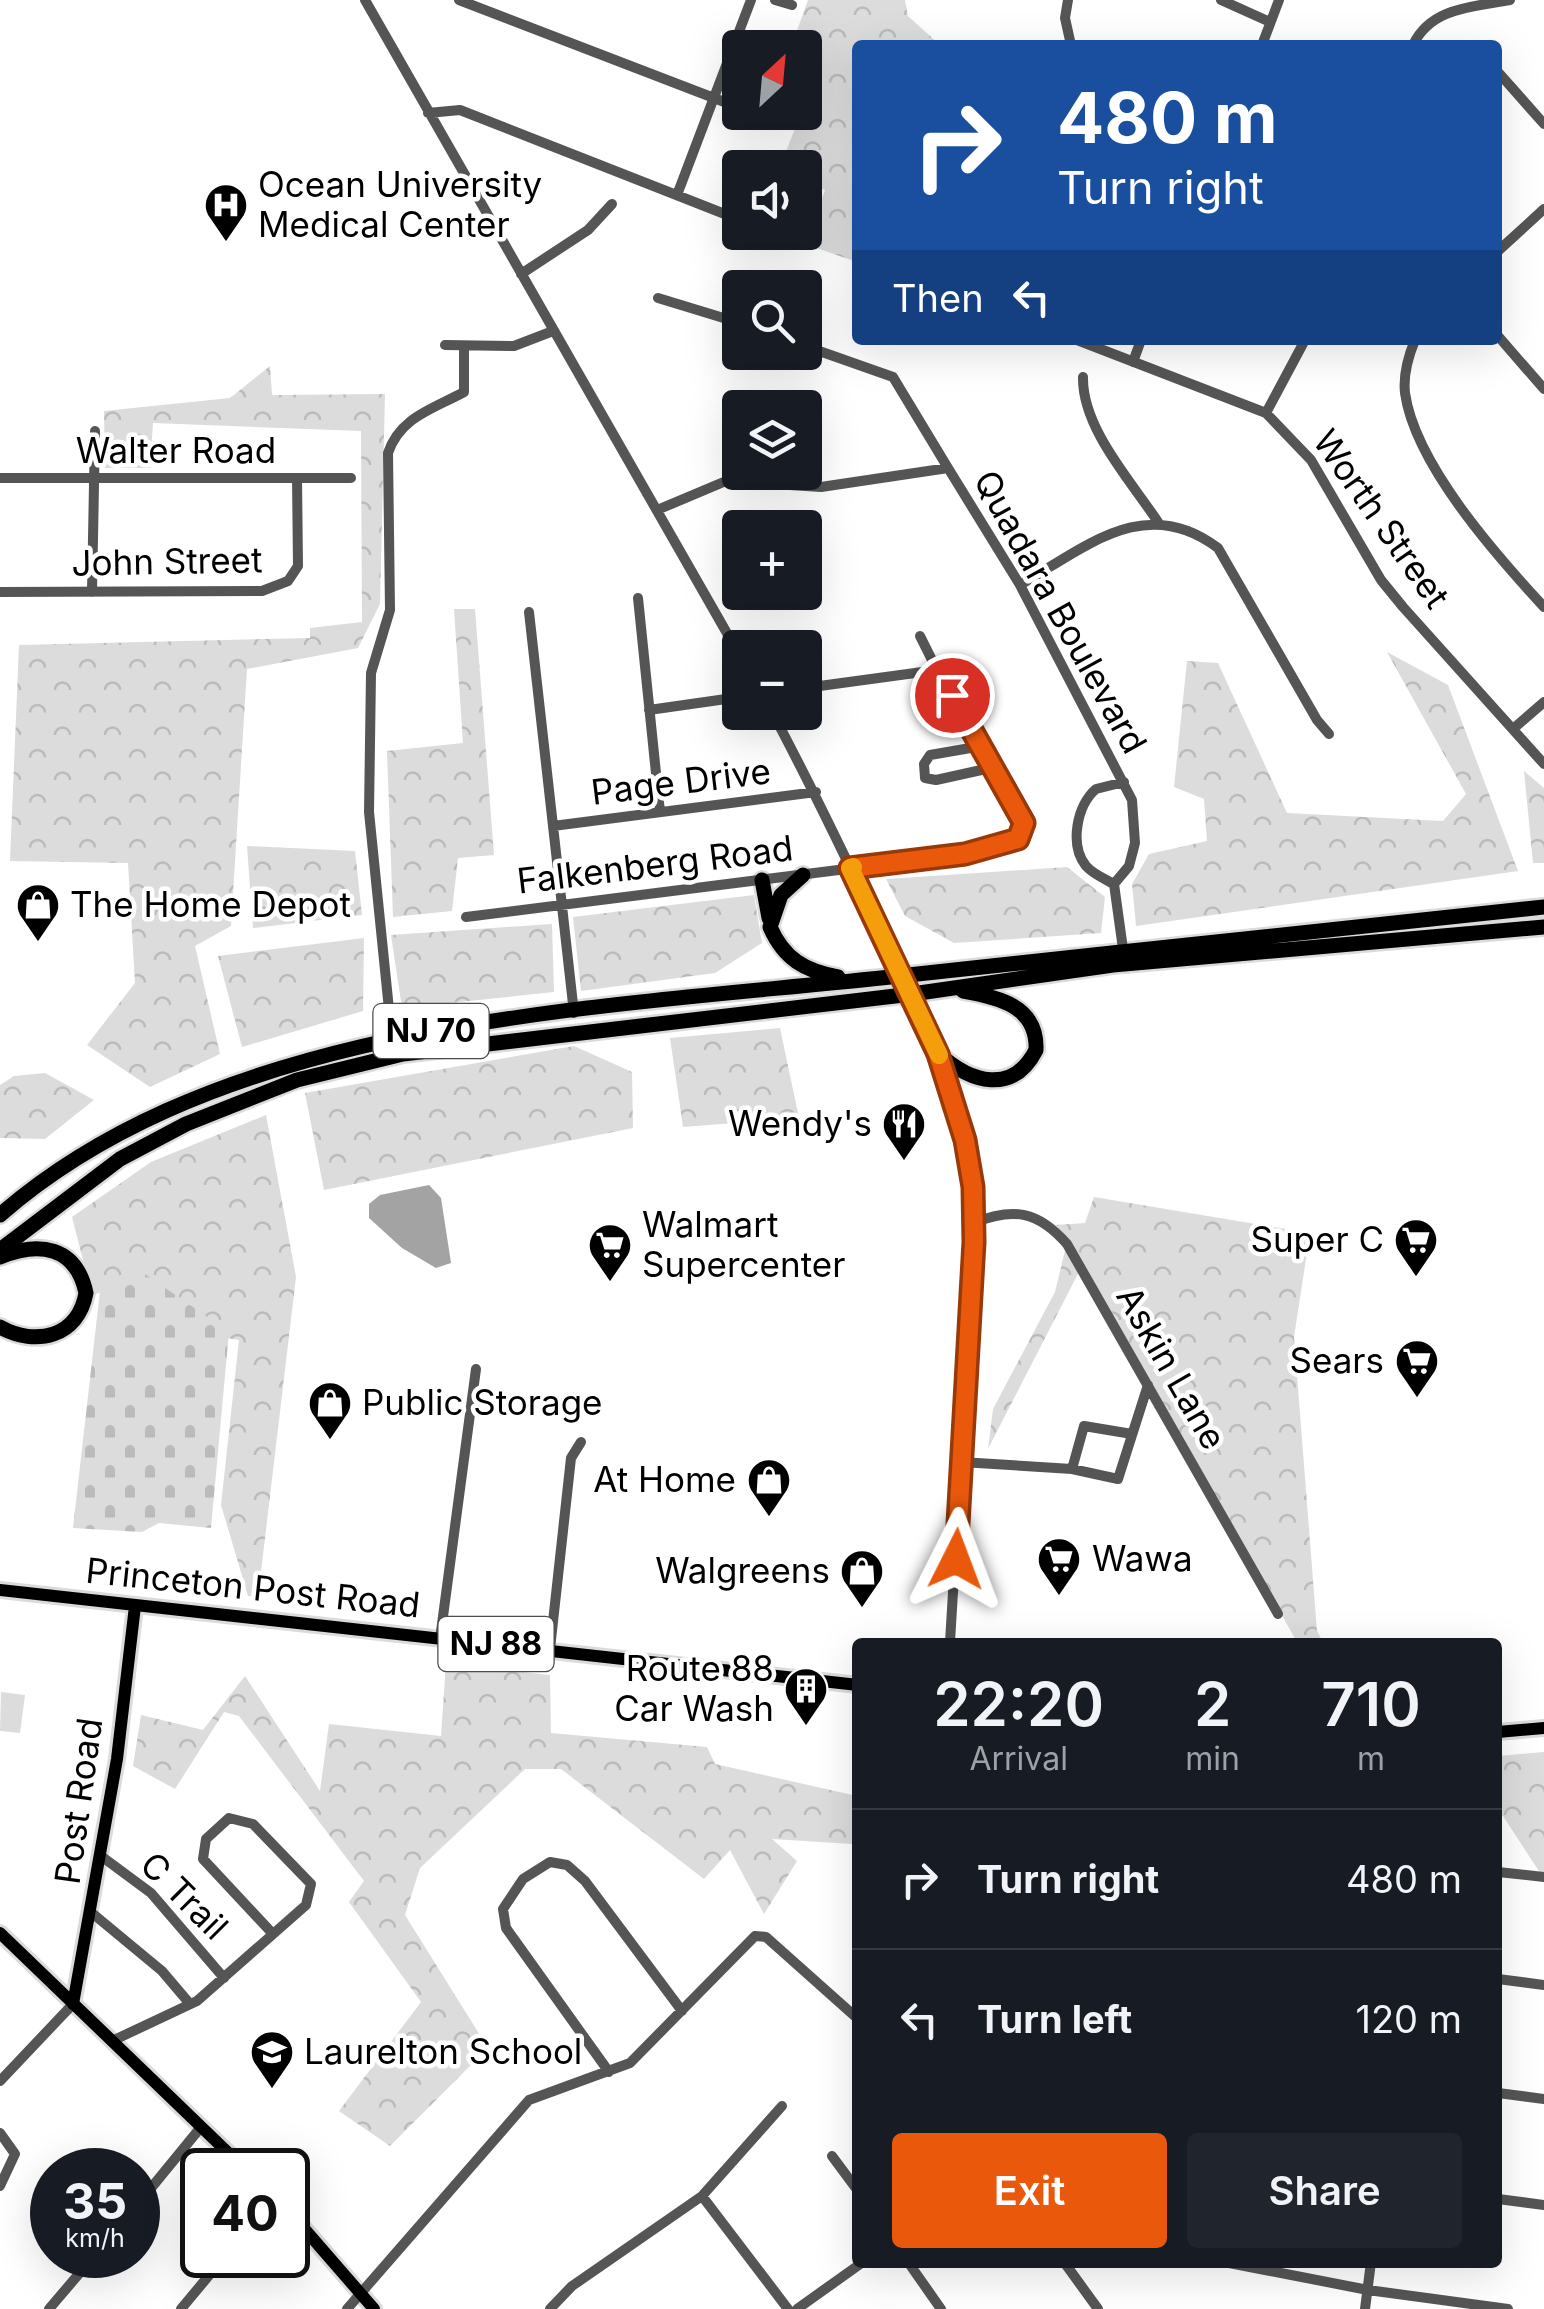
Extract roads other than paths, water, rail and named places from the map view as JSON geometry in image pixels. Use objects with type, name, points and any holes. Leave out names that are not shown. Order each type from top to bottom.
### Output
[{"type":"highway","points":[[770,927],[781,894],[803,874]]},
{"type":"highway","points":[[762,880],[770,927],[792,960],[814,973],[857,981]]},
{"type":"highway","name":"NJ 70","points":[[0,1215],[50,1176],[200,1096],[304,1059],[392,1039],[574,1013],[1123,949],[1544,907]]},
{"type":"highway","name":"NJ 70","points":[[0,1254],[120,1158],[186,1124],[297,1080],[403,1054],[912,994],[1113,966],[1544,926]]},
{"type":"highway","points":[[938,1054],[960,1073],[1003,1080],[1020,1073],[1036,1050],[1032,1026],[1012,1003],[949,989]]},
{"type":"highway","points":[[0,1254],[39,1246],[55,1250],[73,1262],[86,1294],[78,1318],[59,1333],[30,1338],[0,1327]]},
{"type":"main road","name":"Princeton Post Road","points":[[0,1590],[852,1684]]},
{"type":"main road","name":"Post Road","points":[[73,2004],[101,1856],[135,1606]]},
{"type":"main road","points":[[1502,1732],[1544,1728]]},
{"type":"main road","points":[[0,1933],[223,2148]]},
{"type":"main road","points":[[310,2235],[374,2309]]},
{"type":"street","points":[[384,0],[367,4],[725,630]]},
{"type":"street","points":[[458,0],[491,6],[722,102]]},
{"type":"street","points":[[678,195],[751,0]]},
{"type":"street","points":[[776,0],[792,5]]},
{"type":"street","points":[[1068,0],[1065,18],[1070,40]]},
{"type":"street","points":[[1221,0],[1270,22]]},
{"type":"street","points":[[1264,40],[1279,0]]},
{"type":"street","points":[[1416,40],[1422,29],[1448,12],[1510,0]]},
{"type":"street","points":[[1502,77],[1544,124]]},
{"type":"street","points":[[428,113],[460,110],[722,213]]},
{"type":"street","points":[[521,274],[588,230],[612,204]]},
{"type":"street","points":[[1502,245],[1544,210]]},
{"type":"street","points":[[658,298],[722,318]]},
{"type":"street","points":[[445,345],[514,346],[553,331]]},
{"type":"street","points":[[1502,341],[1544,389]]},
{"type":"street","name":"Worth Street","points":[[1090,345],[1266,413],[1311,460],[1381,580],[1402,607],[1544,764]]},
{"type":"street","points":[[1133,362],[1139,345]]},
{"type":"street","points":[[1266,413],[1302,345]]},
{"type":"street","points":[[1414,345],[1405,389],[1420,440],[1443,478],[1544,607]]},
{"type":"street","points":[[392,1039],[369,812],[371,672],[390,610],[388,453],[393,438],[411,419],[464,392],[464,346]]},
{"type":"street","points":[[822,352],[893,377],[948,468]]},
{"type":"street","points":[[1083,377],[1088,406],[1099,431],[1158,522]]},
{"type":"street","points":[[92,592],[95,430]]},
{"type":"street","name":"Quadara Boulevard","points":[[657,510],[726,481],[821,487],[948,468],[1020,585],[1124,782],[1132,800],[1135,843],[1129,866],[1114,884],[1086,866],[1078,849],[1079,813],[1096,789],[1124,782]]},
{"type":"street","name":"Walter Road","points":[[0,478],[352,478]]},
{"type":"street","name":"John Street","points":[[0,592],[262,592],[279,587],[298,566],[298,478]]},
{"type":"street","points":[[1020,585],[1115,531],[1158,522],[1181,525],[1218,548],[1317,720],[1329,734]]},
{"type":"street","points":[[638,598],[660,812]]},
{"type":"street","points":[[529,612],[574,1013]]},
{"type":"street","points":[[920,636],[995,768],[936,780],[924,778],[924,764],[930,756],[982,746]]},
{"type":"street","points":[[822,686],[937,670]]},
{"type":"street","points":[[649,710],[722,700]]},
{"type":"street","points":[[1513,729],[1544,702]]},
{"type":"street","points":[[782,730],[816,792],[912,994],[938,1054],[965,1140],[973,1187],[973,1223],[950,1638]]},
{"type":"street","name":"Falkenberg Road","points":[[466,916],[965,854],[1018,839],[1024,823],[995,768]]},
{"type":"street","name":"Page Drive","points":[[553,826],[816,792]]},
{"type":"street","points":[[1114,884],[1123,949]]},
{"type":"street","name":"Askin Lane","points":[[973,1223],[1012,1213],[1047,1221],[1067,1244],[1278,1614]]},
{"type":"street","points":[[440,1639],[476,1369]]},
{"type":"street","points":[[961,1462],[1072,1469],[1118,1479],[1148,1384]]},
{"type":"street","points":[[1072,1469],[1084,1426],[1132,1434]]},
{"type":"street","points":[[550,1649],[571,1458],[581,1442]]},
{"type":"street","points":[[112,2040],[190,2004],[224,1978],[310,1898],[310,1884],[299,1869],[253,1824],[229,1818],[212,1830],[201,1851],[203,1859],[272,1933]]},
{"type":"street","name":"C Trail","points":[[101,1856],[151,1893],[224,1978]]},
{"type":"street","points":[[609,2072],[506,1928],[503,1909],[523,1879],[550,1862],[567,1866],[585,1881],[682,2011]]},
{"type":"street","points":[[1502,1873],[1544,1878]]},
{"type":"street","points":[[92,1913],[162,1971],[190,2004]]},
{"type":"street","points":[[347,2309],[529,2100],[557,2086],[609,2072],[642,2054],[760,1935],[852,2014]]},
{"type":"street","points":[[1502,1980],[1544,1985]]},
{"type":"street","points":[[0,2080],[73,2004]]},
{"type":"street","points":[[1502,2094],[1544,2099]]},
{"type":"street","points":[[550,2309],[572,2286],[702,2196],[782,2106]]},
{"type":"street","points":[[160,2177],[201,2127]]},
{"type":"street","points":[[0,2133],[15,2154],[0,2186]]},
{"type":"street","points":[[832,2156],[852,2183]]},
{"type":"street","points":[[702,2196],[788,2309]]},
{"type":"street","points":[[1502,2199],[1544,2204]]},
{"type":"street","points":[[796,2309],[855,2268]]},
{"type":"street","points":[[912,2268],[941,2309]]},
{"type":"street","points":[[1068,2268],[1098,2309]]},
{"type":"street","points":[[1255,2268],[1368,2290],[1508,2309]]},
{"type":"street","points":[[1365,2309],[1370,2268]]},
{"type":"street","points":[[49,2309],[75,2278]]},
{"type":"street","points":[[181,2309],[207,2278]]},
{"type":"place","name":"Ocean University Medical Center","points":[[226,243]]},
{"type":"place","name":"The Home Depot","points":[[38,943]]},
{"type":"place","name":"Wendy's","points":[[904,1162]]},
{"type":"place","name":"Super C","points":[[1416,1278]]},
{"type":"place","name":"Walmart Supercenter","points":[[610,1283]]},
{"type":"place","name":"Sears","points":[[1417,1399]]},
{"type":"place","name":"Public Storage","points":[[330,1441]]},
{"type":"place","name":"At Home","points":[[769,1518]]},
{"type":"place","name":"Wawa","points":[[1059,1597]]},
{"type":"place","name":"Walgreens","points":[[862,1609]]},
{"type":"place","name":"Route 88 Car Wash","points":[[806,1727]]},
{"type":"place","name":"Laurelton School","points":[[272,2090]]}]
